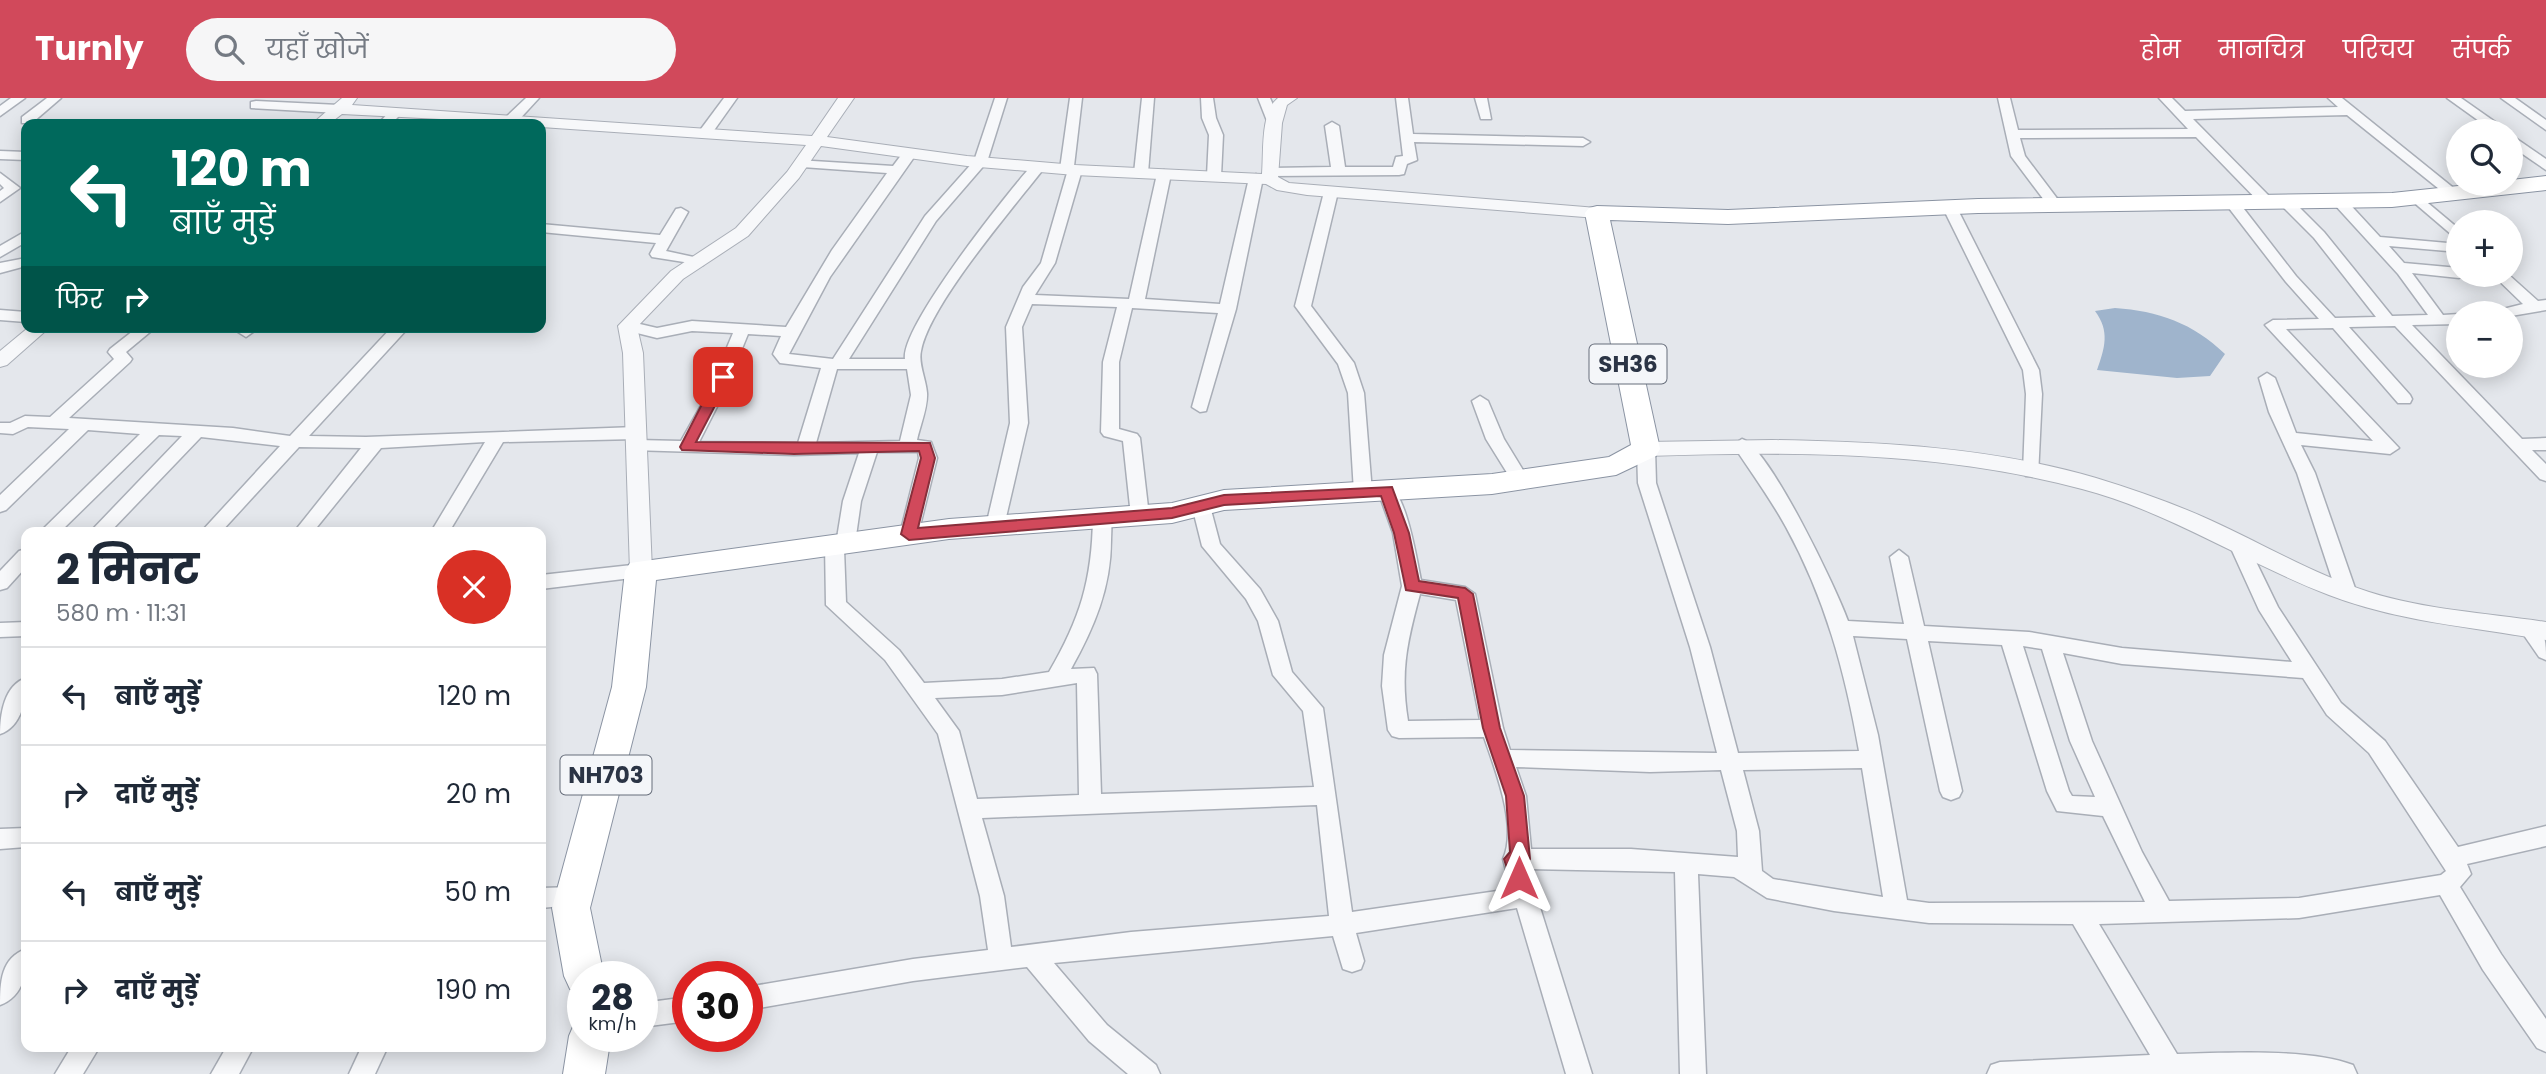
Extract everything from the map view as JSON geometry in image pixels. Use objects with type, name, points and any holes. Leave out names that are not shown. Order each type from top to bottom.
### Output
[{"type":"highway","points":[[2523,186],[2546,183]]},
{"type":"highway","points":[[1597,214],[1741,216],[2055,205],[2339,201],[2446,195]]},
{"type":"highway","name":"SH36","points":[[1597,214],[1646,449]]},
{"type":"highway","points":[[641,570],[909,534],[1172,513],[1224,500],[1520,480],[1616,465],[1646,449]]},
{"type":"highway","name":"NH703","points":[[581,961],[571,908],[557,897],[629,687],[641,570]]},
{"type":"highway","points":[[584,1074],[587,1052]]},
{"type":"street","points":[[0,112],[19,98]]},
{"type":"street","points":[[28,119],[55,98]]},
{"type":"street","points":[[512,119],[533,98]]},
{"type":"street","points":[[705,133],[731,98]]},
{"type":"street","points":[[627,326],[677,275],[742,232],[802,163],[846,98]]},
{"type":"street","points":[[805,449],[834,364],[930,219],[980,162],[1001,98]]},
{"type":"street","points":[[995,526],[1019,424],[1014,327],[1026,299],[1048,263],[1071,169],[1076,98]]},
{"type":"street","points":[[1141,173],[1147,98]]},
{"type":"street","points":[[1207,98],[1209,118],[1216,135],[1214,176]]},
{"type":"street","points":[[1264,98],[1274,123]]},
{"type":"street","points":[[1200,407],[1266,177],[1274,123],[1280,103],[1289,98]]},
{"type":"street","points":[[546,122],[818,141],[1038,167],[1266,177],[1399,171],[1401,160],[1410,160],[1402,98]]},
{"type":"street","points":[[1481,98],[1486,116]]},
{"type":"street","points":[[2004,98],[2018,156],[2055,205]]},
{"type":"street","points":[[2165,98],[2277,202],[2319,235],[2392,321],[2519,444],[2546,475]]},
{"type":"street","points":[[2242,98],[2259,113]]},
{"type":"street","points":[[2334,98],[2446,188]]},
{"type":"street","points":[[2453,98],[2484,119]]},
{"type":"street","points":[[2507,98],[2546,126]]},
{"type":"street","points":[[256,105],[282,102],[345,103],[397,112],[497,119]]},
{"type":"street","points":[[326,119],[345,103]]},
{"type":"street","points":[[2183,115],[2350,111]]},
{"type":"street","points":[[389,119],[397,112]]},
{"type":"street","points":[[1332,126],[1339,172]]},
{"type":"street","points":[[2013,134],[2202,133]]},
{"type":"street","points":[[1407,138],[1583,142]]},
{"type":"street","points":[[2523,148],[2546,166]]},
{"type":"street","points":[[910,153],[790,332],[781,354],[786,360],[834,364],[915,364]]},
{"type":"street","points":[[0,155],[21,156]]},
{"type":"street","points":[[0,169],[21,157]]},
{"type":"street","points":[[802,163],[897,170]]},
{"type":"street","points":[[907,446],[919,395],[912,352],[936,303],[1019,188],[1038,167]]},
{"type":"street","points":[[1140,516],[1131,438],[1110,432],[1111,362],[1131,303],[1164,174]]},
{"type":"street","points":[[0,177],[13,188],[0,198]]},
{"type":"street","points":[[1266,177],[1293,188],[1597,214]]},
{"type":"street","points":[[1331,192],[1303,306],[1346,363],[1353,383],[1375,491],[1402,533],[1412,586],[1394,655],[1392,686],[1399,730],[1492,728]]},
{"type":"street","points":[[2416,197],[2446,225]]},
{"type":"street","points":[[2339,201],[2400,267],[2439,320]]},
{"type":"street","points":[[2232,203],[2291,279],[2404,399]]},
{"type":"street","points":[[1950,208],[2031,370],[2034,394],[2032,472]]},
{"type":"street","points":[[681,212],[657,254],[698,262]]},
{"type":"street","points":[[546,228],[665,240]]},
{"type":"street","points":[[0,253],[21,238]]},
{"type":"street","points":[[2377,241],[2446,247]]},
{"type":"street","points":[[0,268],[21,263]]},
{"type":"street","points":[[2400,267],[2446,271]]},
{"type":"street","points":[[2516,287],[2540,305]]},
{"type":"street","points":[[1026,299],[1228,309]]},
{"type":"street","points":[[0,315],[21,317]]},
{"type":"street","points":[[2289,438],[2390,448],[2273,325],[2446,320]]},
{"type":"street","points":[[627,326],[657,333],[692,326],[790,332]]},
{"type":"street","points":[[546,581],[641,570],[633,353],[627,326]]},
{"type":"street","points":[[687,447],[716,393],[744,328]]},
{"type":"street","points":[[0,361],[34,333]]},
{"type":"street","points":[[53,424],[124,359],[116,352],[140,333]]},
{"type":"street","points":[[215,527],[395,333]]},
{"type":"street","points":[[2267,378],[2289,438],[2306,473],[2346,591]]},
{"type":"street","points":[[1480,401],[1495,439],[1520,480]]},
{"type":"street","points":[[0,428],[13,429],[24,421],[296,441],[375,443],[497,437],[636,440],[687,447],[805,449],[925,446],[928,458],[909,534]]},
{"type":"street","points":[[0,506],[82,426]]},
{"type":"street","points":[[54,527],[154,429]]},
{"type":"street","points":[[104,527],[196,432]]},
{"type":"street","points":[[443,527],[497,437]]},
{"type":"street","points":[[307,527],[375,443]]},
{"type":"street","points":[[2519,444],[2546,444]]},
{"type":"street","points":[[1742,445],[1765,476],[1808,550],[1855,676],[1896,909]]},
{"type":"street","points":[[1751,877],[1748,831],[1700,647],[1647,483],[1646,449],[1742,445],[1908,453],[2062,477],[2148,502],[2346,591],[2408,609],[2537,629],[2546,652]]},
{"type":"street","points":[[870,447],[840,543],[836,605],[892,655],[948,731],[992,896],[1002,959]]},
{"type":"street","points":[[1201,506],[1211,546],[1253,594],[1268,621],[1283,675],[1313,708],[1342,924],[1352,961]]},
{"type":"street","points":[[1055,679],[1088,622],[1100,586],[1103,559],[1102,518]]},
{"type":"street","points":[[1579,1074],[1514,859],[1686,863],[1739,867],[1767,888],[1929,913],[2080,914],[2299,908],[2446,884],[2459,874],[2453,858],[2377,747],[2334,709],[2269,610],[2238,544]]},
{"type":"street","points":[[1899,557],[1951,791]]},
{"type":"street","points":[[0,583],[21,561]]},
{"type":"street","points":[[1412,586],[1465,594],[1492,728],[1515,796],[1520,859]]},
{"type":"street","points":[[1839,628],[2010,638],[2050,642],[2122,656],[2309,671]]},
{"type":"street","points":[[2010,638],[2058,791],[2066,805],[2111,807]]},
{"type":"street","points":[[2050,642],[2081,741],[2162,911]]},
{"type":"street","points":[[918,691],[1002,687],[1087,674],[1090,804]]},
{"type":"street","points":[[0,726],[21,694]]},
{"type":"street","points":[[1501,758],[1650,763],[1871,759]]},
{"type":"street","points":[[970,810],[1326,796]]},
{"type":"street","points":[[2453,858],[2546,836]]},
{"type":"street","points":[[0,839],[21,838]]},
{"type":"street","points":[[1686,863],[1693,1074]]},
{"type":"street","points":[[2446,884],[2492,961],[2546,1040]]},
{"type":"street","points":[[763,996],[913,970],[1130,943],[1342,924],[1524,897]]},
{"type":"street","points":[[2080,914],[2173,1071]]},
{"type":"street","points":[[1033,956],[1098,1033],[1147,1074]]},
{"type":"street","points":[[0,994],[21,967]]},
{"type":"street","points":[[68,1074],[84,1052]]},
{"type":"street","points":[[224,1074],[238,1052]]},
{"type":"street","points":[[362,1074],[373,1052]]},
{"type":"street","points":[[2000,1074],[2317,1070],[2344,1074]]},
{"type":"water","points":[[2115,308],[2146,312],[2174,320],[2200,334],[2225,354],[2210,376],[2177,378],[2097,370],[2105,340],[2103,326],[2095,311]]},
{"type":"route","points":[[723,377],[687,447],[794,449],[925,446],[928,458],[909,534],[1172,513],[1224,500],[1387,491],[1402,533],[1412,586],[1465,594],[1481,684],[1501,758],[1515,796],[1520,859],[1514,859],[1519,878]]}]
